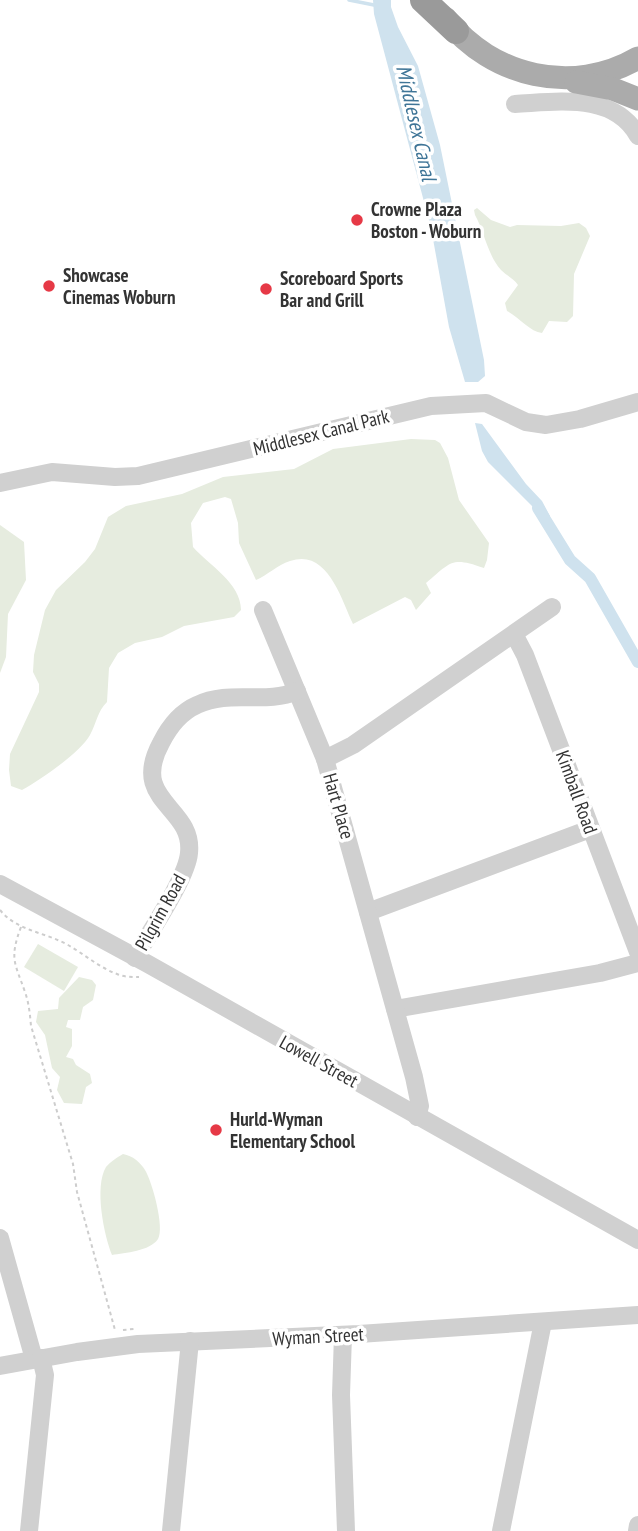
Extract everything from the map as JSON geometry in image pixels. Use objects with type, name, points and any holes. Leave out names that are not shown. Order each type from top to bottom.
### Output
[{"type":"highway","points":[[423,0],[456,31]]},
{"type":"main road","points":[[433,0],[456,31],[478,51],[498,62],[545,77],[604,86],[638,99]]},
{"type":"main road","points":[[545,77],[596,74],[638,58]]},
{"type":"street","points":[[515,104],[594,104],[622,116],[638,136]]},
{"type":"street","name":"Middlesex Canal Park","points":[[0,483],[52,472],[138,476],[431,406],[486,403],[526,422],[546,425],[580,419],[638,402]]},
{"type":"street","name":"Hart Place","points":[[417,1117],[419,1101],[325,759],[354,745],[552,607]]},
{"type":"street","points":[[263,610],[325,759]]},
{"type":"street","name":"Kimball Road","points":[[514,634],[524,651],[638,951]]},
{"type":"street","name":"Pilgrim Road","points":[[139,964],[181,878],[189,854],[186,829],[159,797],[153,782],[153,759],[164,737],[181,716],[205,701],[234,696],[280,697],[297,691]]},
{"type":"street","points":[[368,912],[590,829]]},
{"type":"street","name":"Lowell Street","points":[[0,884],[139,964],[638,1240]]},
{"type":"street","points":[[395,1009],[600,973],[638,963]]},
{"type":"street","points":[[0,1238],[44,1378],[29,1531]]},
{"type":"street","name":"Wyman Street","points":[[0,1366],[109,1347],[343,1335],[638,1315]]},
{"type":"street","points":[[501,1531],[543,1322]]},
{"type":"street","points":[[343,1335],[341,1395],[345,1531]]},
{"type":"street","points":[[171,1531],[190,1341]]},
{"type":"street","points":[[637,1531],[638,1525]]},
{"type":"path","points":[[0,910],[7,919],[21,927],[39,931],[66,944],[113,973],[139,977],[139,964]]},
{"type":"path","points":[[21,927],[14,946],[15,970],[24,991],[31,1026],[73,1164],[77,1192],[116,1333]]},
{"type":"shaded area","points":[[477,208],[491,220],[510,227],[579,223],[586,228],[590,236],[574,274],[573,316],[567,322],[549,321],[542,333],[533,330],[507,311],[505,303],[518,285],[501,270],[493,258],[475,215],[474,210]]},
{"type":"shaded area","points":[[411,439],[435,440],[440,443],[448,458],[459,500],[489,543],[484,568],[465,562],[452,563],[426,583],[431,593],[416,610],[411,600],[405,597],[353,624],[338,589],[323,568],[314,562],[303,559],[290,561],[256,580],[239,543],[238,523],[231,499],[225,497],[203,503],[191,523],[193,547],[230,583],[240,600],[241,610],[234,617],[184,626],[162,637],[135,643],[118,653],[109,668],[107,702],[85,742],[59,766],[30,786],[22,790],[11,786],[10,754],[39,692],[39,684],[33,672],[34,655],[45,610],[56,590],[95,549],[108,517],[126,506],[182,494],[223,477],[294,469],[333,449]]},
{"type":"shaded area","points":[[0,525],[24,542],[26,580],[8,614],[6,657],[0,673]]},
{"type":"shaded area","points":[[38,944],[78,967],[64,991],[24,967]]},
{"type":"shaded area","points":[[79,977],[92,980],[96,985],[93,1000],[83,1007],[80,1020],[68,1020],[66,1027],[72,1029],[72,1046],[66,1057],[73,1059],[76,1065],[90,1074],[92,1083],[86,1087],[82,1104],[64,1103],[57,1090],[60,1077],[52,1068],[45,1035],[36,1022],[38,1011],[58,1009],[59,998]]},
{"type":"shaded area","points":[[123,1154],[138,1162],[148,1176],[157,1204],[160,1233],[158,1239],[149,1246],[112,1255],[103,1224],[102,1176],[106,1167]]},
{"type":"water","name":"Middlesex Canal","points":[[373,0],[391,0],[398,27],[418,66],[440,145],[484,360],[485,376],[478,382],[465,382],[449,327],[431,228],[374,14]]},
{"type":"water","points":[[475,423],[482,424],[526,484],[542,501],[550,516],[547,521],[488,462],[482,451]]},
{"type":"waterway","points":[[349,0],[374,5]]},
{"type":"waterway","name":"Middlesex Canal","points":[[538,508],[570,560],[590,578],[638,662]]},
{"type":"place","name":"Crowne Plaza Boston - Woburn","points":[[357,220]]},
{"type":"place","name":"Showcase Cinemas Woburn","points":[[49,286]]},
{"type":"place","name":"Scoreboard Sports Bar and Grill","points":[[266,289]]},
{"type":"place","name":"Hurld-Wyman Elementary School","points":[[216,1130]]}]
